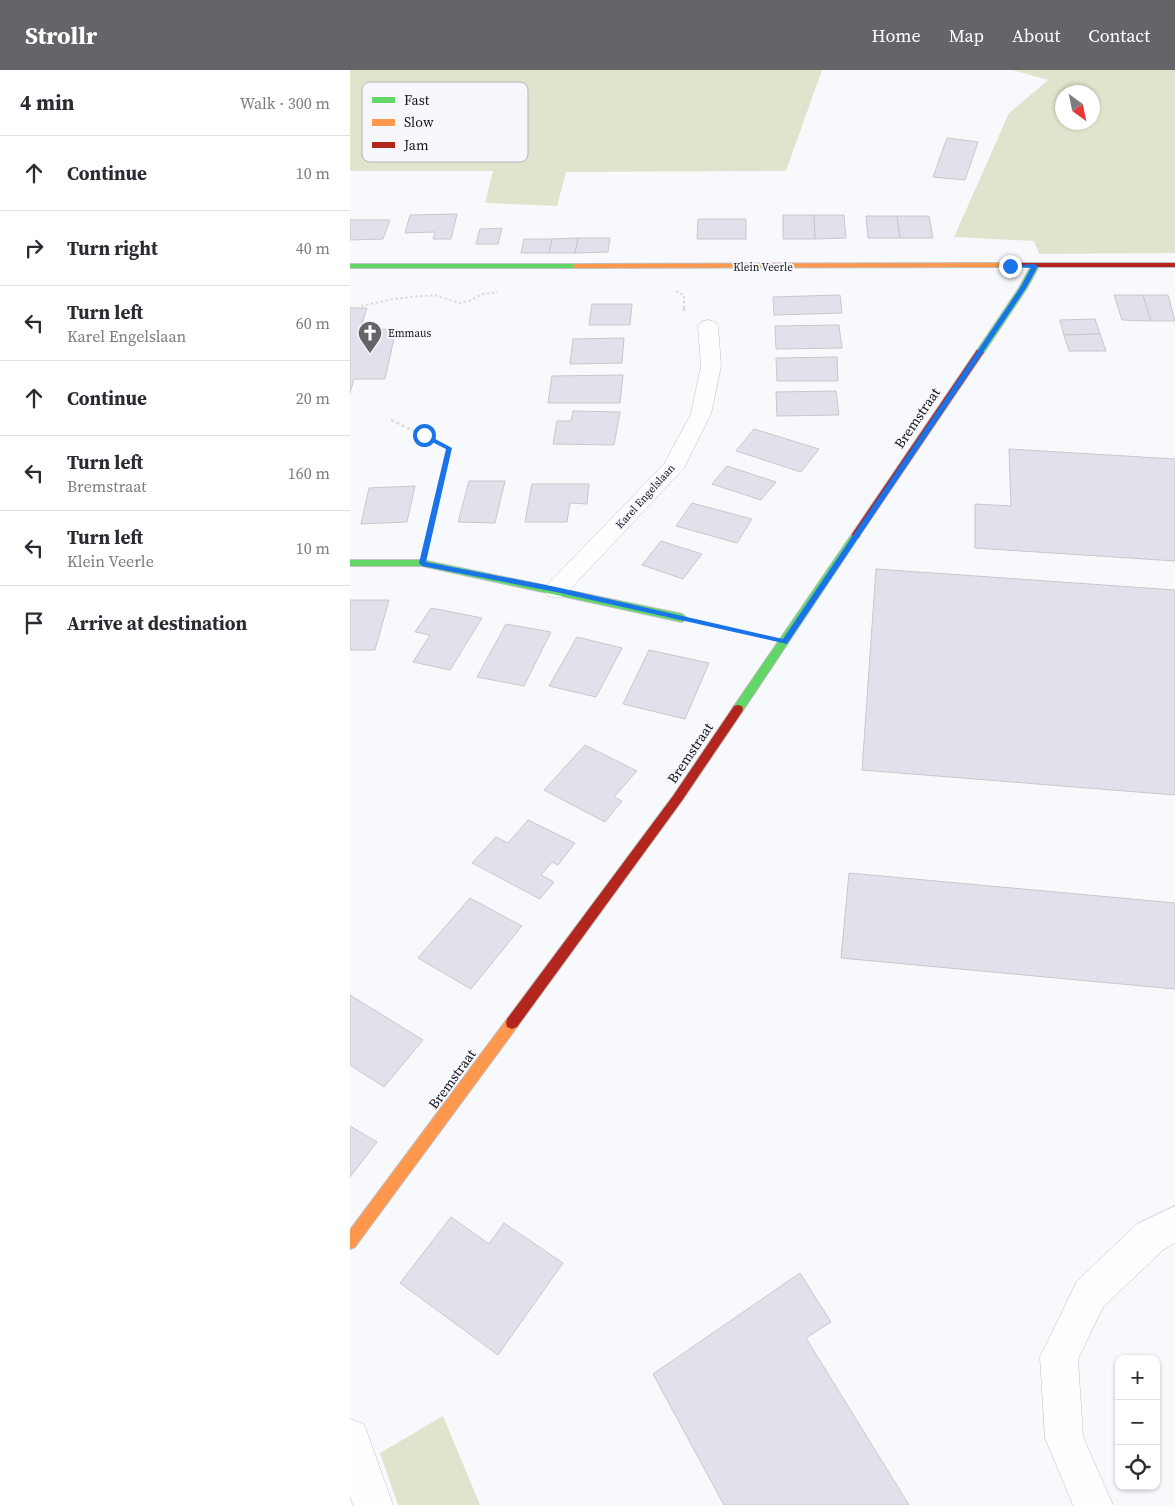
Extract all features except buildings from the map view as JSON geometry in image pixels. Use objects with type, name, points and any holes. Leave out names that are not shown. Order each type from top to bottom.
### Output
[{"type":"street","name":"Klein Veerle","points":[[350,266],[1175,265]]},
{"type":"street","name":"Bremstraat","points":[[350,1242],[677,799],[1023,288],[1035,266]]},
{"type":"street","name":"Karel Engelslaan","points":[[556,590],[673,468],[701,414],[711,366],[708,326]]},
{"type":"street","points":[[350,563],[422,563],[682,618]]},
{"type":"street","points":[[1092,1505],[1064,1438],[1059,1357],[1090,1294],[1150,1236],[1175,1224]]},
{"type":"street","points":[[350,1438],[373,1505]]},
{"type":"path","points":[[676,290],[684,295],[684,313],[708,326]]},
{"type":"path","points":[[361,306],[393,299],[434,295],[459,303],[469,301],[483,294],[503,291]]},
{"type":"path","points":[[391,420],[449,448],[422,563]]},
{"type":"path","points":[[682,618],[785,642]]},
{"type":"green space","points":[[350,70],[822,70],[786,171],[566,172],[557,206],[485,203],[493,171],[350,171]]},
{"type":"green space","points":[[1012,70],[1175,70],[1175,253],[1039,254],[1034,241],[954,237],[1009,113],[1048,80]]},
{"type":"green space","points":[[443,1416],[480,1505],[398,1505],[380,1453]]},
{"type":"traffic: fast","points":[[350,266],[576,266]]},
{"type":"traffic: fast","points":[[980,352],[1023,288],[1035,266]]},
{"type":"traffic: fast","points":[[738,709],[855,536]]},
{"type":"traffic: fast","points":[[350,563],[422,563],[682,618]]},
{"type":"traffic: slow","points":[[576,266],[1003,265]]},
{"type":"traffic: slow","points":[[350,1242],[512,1023]]},
{"type":"traffic: jam","points":[[1003,265],[1175,265]]},
{"type":"traffic: jam","points":[[855,536],[980,352]]},
{"type":"traffic: jam","points":[[512,1023],[677,799],[738,709]]},
{"type":"place","name":"Emmaus","points":[[370,354]]},
{"type":"route","points":[[424,435],[449,448],[422,563],[556,590],[785,642],[1023,288],[1035,266],[1010,266]]}]
